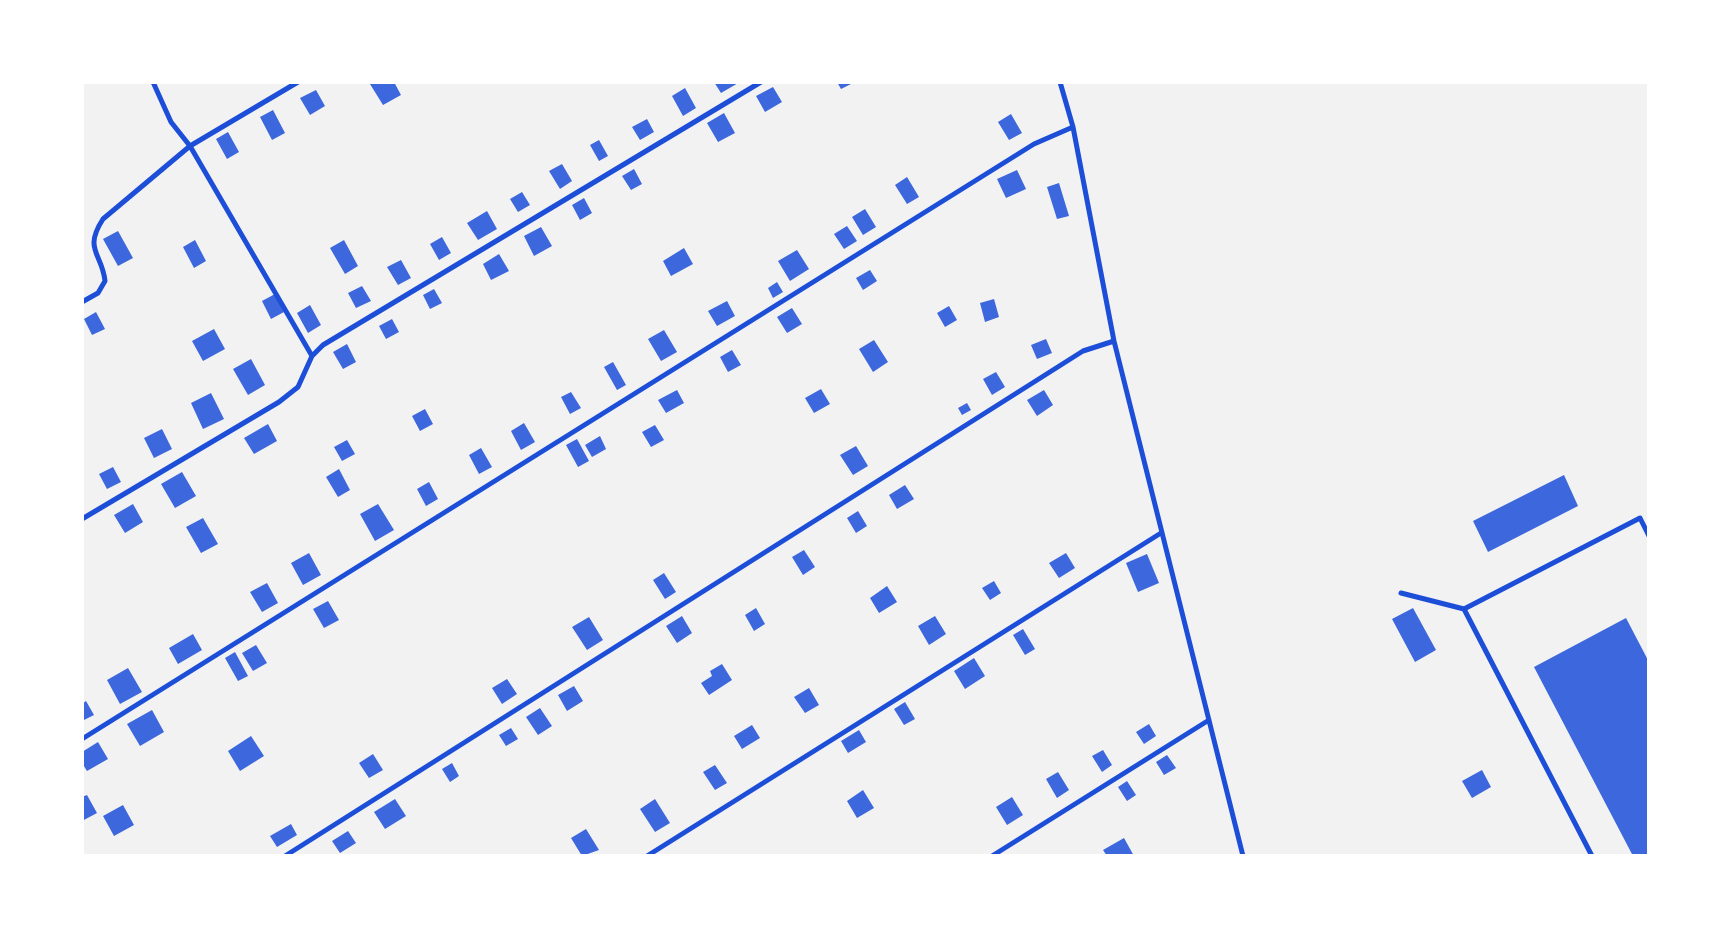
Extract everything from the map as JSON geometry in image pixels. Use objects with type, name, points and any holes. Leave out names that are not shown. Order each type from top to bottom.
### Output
[{"type":"lane","points":[[153,82],[171,122],[190,146],[312,356]]},
{"type":"lane","points":[[82,302],[98,293],[105,281],[92,251],[96,229],[103,219],[190,146],[298,82]]},
{"type":"lane","points":[[82,519],[279,402],[298,387],[312,356],[323,345],[761,82]]},
{"type":"lane","points":[[1060,82],[1073,127],[1114,341],[1243,856]]},
{"type":"lane","points":[[82,739],[1034,144],[1073,127]]},
{"type":"lane","points":[[285,856],[1083,351],[1114,341]]},
{"type":"lane","points":[[1401,593],[1464,609],[1640,518],[1649,536]]},
{"type":"lane","points":[[647,856],[1161,533]]},
{"type":"lane","points":[[1464,609],[1592,856]]},
{"type":"lane","points":[[992,856],[1209,720]]},
{"type":"building","points":[[394,82],[401,95],[383,105],[370,84]]},
{"type":"building","points":[[714,82],[740,82],[721,93]]},
{"type":"building","points":[[837,82],[855,82],[841,89]]},
{"type":"building","points":[[773,87],[782,102],[765,112],[756,96]]},
{"type":"building","points":[[685,88],[696,108],[683,116],[672,96]]},
{"type":"building","points":[[316,90],[325,106],[310,115],[300,98]]},
{"type":"building","points":[[273,110],[285,133],[272,140],[260,117]]},
{"type":"building","points":[[724,113],[735,133],[718,142],[707,123]]},
{"type":"building","points":[[1011,114],[1022,133],[1009,140],[998,122]]},
{"type":"building","points":[[647,119],[654,132],[640,140],[632,127]]},
{"type":"building","points":[[228,132],[239,152],[227,159],[216,139]]},
{"type":"building","points":[[599,140],[608,156],[599,161],[590,145]]},
{"type":"building","points":[[562,164],[572,181],[560,189],[549,171]]},
{"type":"building","points":[[634,169],[642,184],[631,190],[622,176]]},
{"type":"building","points":[[1017,170],[1026,189],[1006,198],[997,179]]},
{"type":"building","points":[[907,177],[919,197],[907,204],[895,185]]},
{"type":"building","points":[[1059,183],[1069,216],[1057,219],[1047,187]]},
{"type":"building","points":[[522,192],[530,205],[518,212],[510,199]]},
{"type":"building","points":[[584,198],[592,213],[580,220],[572,205]]},
{"type":"building","points":[[865,209],[876,227],[863,235],[852,217]]},
{"type":"building","points":[[487,211],[497,229],[478,240],[467,223]]},
{"type":"building","points":[[847,226],[857,241],[844,249],[834,234]]},
{"type":"building","points":[[541,227],[552,246],[534,256],[524,236]]},
{"type":"building","points":[[118,231],[133,258],[118,266],[103,239]]},
{"type":"building","points":[[442,237],[451,253],[439,260],[430,244]]},
{"type":"building","points":[[195,240],[206,261],[194,268],[183,247]]},
{"type":"building","points":[[344,240],[358,266],[345,274],[330,248]]},
{"type":"building","points":[[684,248],[693,264],[671,276],[663,261]]},
{"type":"building","points":[[797,250],[809,269],[790,281],[778,261]]},
{"type":"building","points":[[499,254],[509,271],[491,280],[483,264]]},
{"type":"building","points":[[401,260],[411,278],[398,285],[387,267]]},
{"type":"building","points":[[870,270],[877,281],[863,290],[856,278]]},
{"type":"building","points":[[777,282],[783,292],[773,298],[768,288]]},
{"type":"building","points":[[362,286],[371,301],[356,308],[348,293]]},
{"type":"building","points":[[434,289],[442,303],[430,309],[423,295]]},
{"type":"building","points":[[275,294],[284,312],[271,319],[262,301]]},
{"type":"building","points":[[994,299],[999,317],[985,322],[980,303]]},
{"type":"building","points":[[727,301],[735,316],[717,326],[708,311]]},
{"type":"building","points":[[310,305],[321,325],[308,333],[297,313]]},
{"type":"building","points":[[949,306],[957,320],[945,327],[937,313]]},
{"type":"building","points":[[792,308],[802,324],[787,333],[777,317]]},
{"type":"building","points":[[96,312],[105,329],[92,335],[84,319]]},
{"type":"building","points":[[392,319],[399,332],[386,339],[379,326]]},
{"type":"building","points":[[214,329],[225,349],[203,361],[192,341]]},
{"type":"building","points":[[664,330],[677,352],[661,361],[648,339]]},
{"type":"building","points":[[1046,339],[1052,353],[1037,359],[1031,345]]},
{"type":"building","points":[[874,340],[888,362],[873,372],[859,349]]},
{"type":"building","points":[[347,344],[356,362],[343,369],[333,352]]},
{"type":"building","points":[[732,350],[741,365],[728,372],[720,357]]},
{"type":"building","points":[[251,359],[265,385],[248,395],[233,369]]},
{"type":"building","points":[[613,362],[626,385],[617,390],[604,367]]},
{"type":"building","points":[[996,372],[1005,387],[992,395],[983,379]]},
{"type":"building","points":[[821,389],[830,404],[814,413],[805,398]]},
{"type":"building","points":[[677,390],[684,403],[666,413],[658,400]]},
{"type":"building","points":[[1044,390],[1053,405],[1037,416],[1027,400]]},
{"type":"building","points":[[571,392],[581,408],[570,414],[561,397]]},
{"type":"building","points":[[211,393],[224,419],[203,429],[191,403]]},
{"type":"building","points":[[967,403],[971,410],[962,415],[958,408]]},
{"type":"building","points":[[425,409],[433,424],[420,431],[412,416]]},
{"type":"building","points":[[524,423],[535,442],[521,450],[511,431]]},
{"type":"building","points":[[268,424],[277,441],[254,454],[244,438]]},
{"type":"building","points":[[655,425],[664,440],[651,447],[642,432]]},
{"type":"building","points":[[162,429],[172,449],[154,458],[144,438]]},
{"type":"building","points":[[600,436],[606,449],[592,457],[585,445]]},
{"type":"building","points":[[577,439],[589,461],[578,467],[566,445]]},
{"type":"building","points":[[347,440],[355,454],[342,461],[334,447]]},
{"type":"building","points":[[856,446],[868,466],[853,475],[840,455]]},
{"type":"building","points":[[481,448],[492,467],[479,474],[469,455]]},
{"type":"building","points":[[113,467],[121,482],[107,489],[99,474]]},
{"type":"building","points":[[339,469],[350,490],[338,497],[326,477]]},
{"type":"building","points":[[182,472],[196,496],[175,508],[161,484]]},
{"type":"building","points":[[1564,475],[1578,506],[1488,552],[1473,521]]},
{"type":"building","points":[[429,482],[438,499],[426,506],[417,489]]},
{"type":"building","points":[[905,485],[914,499],[897,509],[889,495]]},
{"type":"building","points":[[133,504],[143,522],[125,533],[114,515]]},
{"type":"building","points":[[378,504],[394,530],[375,541],[360,514]]},
{"type":"building","points":[[858,511],[867,526],[856,533],[847,518]]},
{"type":"building","points":[[203,518],[218,544],[201,553],[186,527]]},
{"type":"building","points":[[804,550],[815,567],[803,575],[792,557]]},
{"type":"building","points":[[309,553],[321,575],[303,585],[291,563]]},
{"type":"building","points":[[1066,553],[1075,568],[1059,578],[1049,563]]},
{"type":"building","points":[[1147,554],[1159,583],[1138,592],[1126,563]]},
{"type":"building","points":[[664,573],[676,592],[665,599],[653,580]]},
{"type":"building","points":[[994,581],[1001,593],[990,600],[982,588]]},
{"type":"building","points":[[267,583],[278,603],[262,612],[250,592]]},
{"type":"building","points":[[887,586],[897,602],[879,613],[870,598]]},
{"type":"building","points":[[328,601],[339,620],[324,628],[313,609]]},
{"type":"building","points":[[756,608],[765,624],[754,631],[745,615]]},
{"type":"building","points":[[1413,608],[1436,650],[1415,662],[1392,619]]},
{"type":"building","points":[[682,616],[692,633],[677,643],[666,626]]},
{"type":"building","points":[[935,616],[946,634],[929,645],[918,626]]},
{"type":"building","points":[[589,617],[603,640],[587,650],[572,627]]},
{"type":"building","points":[[1626,618],[1649,662],[1649,856],[1633,856],[1534,667]]},
{"type":"building","points":[[1023,629],[1035,649],[1025,655],[1013,635]]},
{"type":"building","points":[[193,634],[202,650],[178,664],[169,648]]},
{"type":"building","points":[[256,645],[267,663],[253,671],[242,653]]},
{"type":"building","points":[[235,652],[248,676],[238,681],[225,658]]},
{"type":"building","points":[[974,658],[985,676],[965,689],[954,671]]},
{"type":"building","points":[[722,664],[732,680],[709,695],[701,683],[712,676],[710,671]]},
{"type":"building","points":[[128,668],[142,692],[120,704],[107,680]]},
{"type":"building","points":[[507,679],[517,694],[502,704],[492,688]]},
{"type":"building","points":[[574,686],[583,701],[567,711],[558,695]]},
{"type":"building","points":[[809,688],[819,705],[805,713],[794,697]]},
{"type":"building","points":[[86,701],[94,715],[82,721],[82,704]]},
{"type":"building","points":[[905,702],[915,719],[904,725],[894,709]]},
{"type":"building","points":[[540,708],[552,726],[538,735],[526,717]]},
{"type":"building","points":[[152,710],[164,732],[140,746],[127,724]]},
{"type":"building","points":[[1149,724],[1156,736],[1144,744],[1136,732]]},
{"type":"building","points":[[752,725],[760,738],[742,749],[734,736]]},
{"type":"building","points":[[511,728],[518,739],[506,746],[499,735]]},
{"type":"building","points":[[859,730],[866,742],[848,753],[841,741]]},
{"type":"building","points":[[251,736],[264,756],[240,771],[228,751]]},
{"type":"building","points":[[98,742],[108,759],[87,771],[82,763],[82,752]]},
{"type":"building","points":[[1103,750],[1112,765],[1102,772],[1092,756]]},
{"type":"building","points":[[373,754],[383,770],[369,778],[359,763]]},
{"type":"building","points":[[1167,755],[1176,768],[1164,775],[1156,762]]},
{"type":"building","points":[[452,763],[459,776],[450,782],[442,769]]},
{"type":"building","points":[[715,765],[727,783],[715,790],[703,772]]},
{"type":"building","points":[[1482,770],[1491,787],[1472,798],[1462,781]]},
{"type":"building","points":[[1058,772],[1069,790],[1057,798],[1046,779]]},
{"type":"building","points":[[1127,781],[1136,795],[1127,801],[1118,787]]},
{"type":"building","points":[[863,790],[874,808],[857,818],[847,801]]},
{"type":"building","points":[[87,795],[97,813],[82,821],[82,797]]},
{"type":"building","points":[[1012,797],[1023,815],[1007,825],[996,807]]},
{"type":"building","points":[[395,799],[406,816],[385,829],[374,812]]},
{"type":"building","points":[[655,799],[670,823],[655,832],[640,809]]},
{"type":"building","points":[[123,805],[134,825],[114,836],[103,816]]},
{"type":"building","points":[[291,824],[297,835],[277,847],[270,836]]},
{"type":"building","points":[[586,829],[599,850],[582,856],[571,838]]},
{"type":"building","points":[[348,831],[356,843],[340,853],[332,841]]},
{"type":"building","points":[[1124,838],[1134,856],[1107,856],[1103,850]]}]
